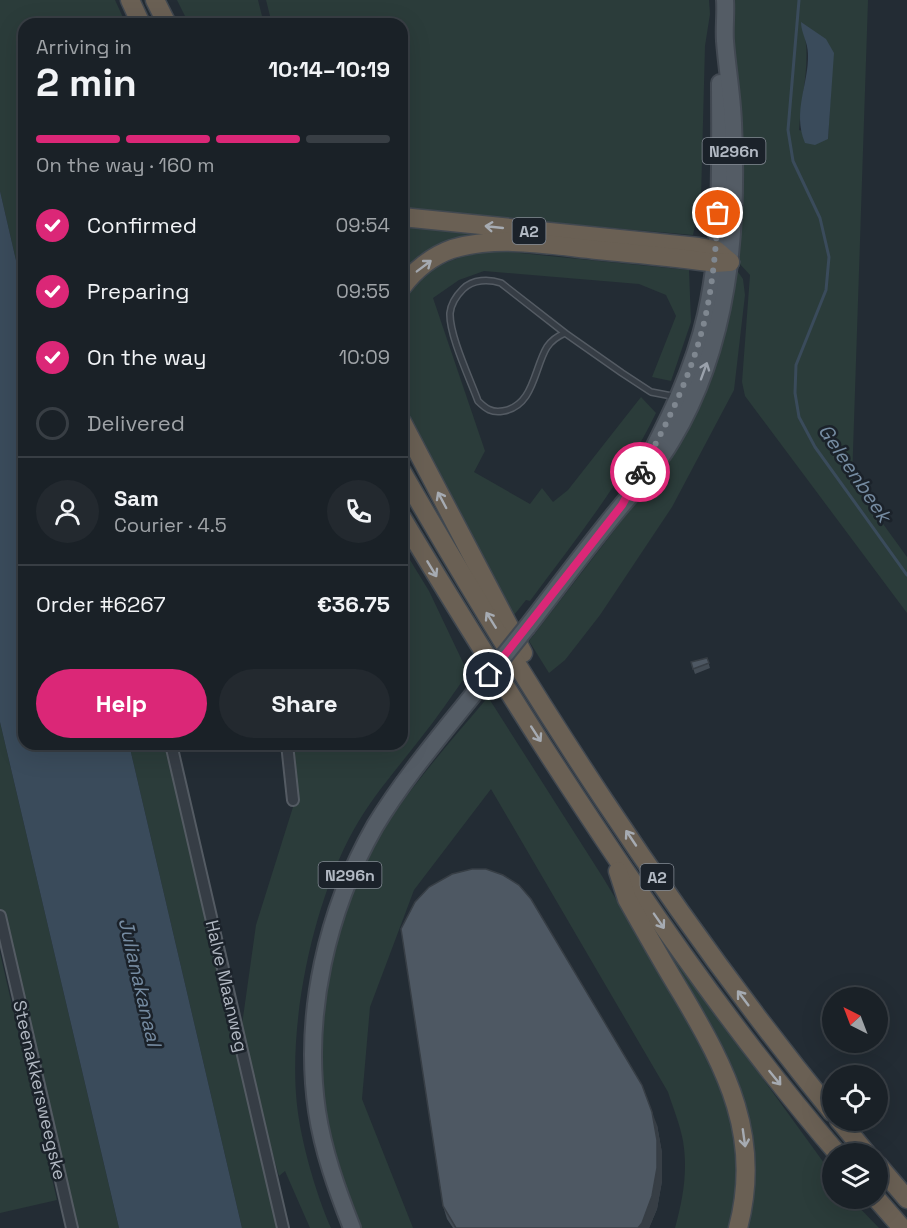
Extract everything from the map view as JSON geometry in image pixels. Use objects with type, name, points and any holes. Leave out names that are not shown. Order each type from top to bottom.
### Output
[{"type":"highway","points":[[130,0],[138,18]]},
{"type":"highway","points":[[155,0],[164,18]]},
{"type":"highway","name":"A2","points":[[408,218],[720,258]]},
{"type":"highway","name":"A2","points":[[408,280],[418,269],[438,256],[450,250],[484,242],[720,258]]},
{"type":"highway","name":"A2","points":[[408,433],[518,641],[544,705]]},
{"type":"highway","name":"A2","points":[[408,482],[591,780],[694,931],[778,1045],[822,1100]]},
{"type":"highway","name":"A2","points":[[408,528],[455,608],[614,856],[708,989],[774,1076],[829,1143]]},
{"type":"highway","name":"A2","points":[[614,856],[627,899],[713,1049],[733,1093],[742,1125],[747,1164],[745,1196],[738,1228]]},
{"type":"highway","points":[[848,1131],[858,1143]]},
{"type":"highway","points":[[888,1177],[907,1199]]},
{"type":"highway","points":[[886,1209],[902,1228]]},
{"type":"main road","name":"N296n","points":[[352,1228],[327,1157],[315,1094],[314,1037],[320,980],[326,952],[346,887],[376,824],[417,766],[622,505],[651,472],[671,442],[686,398],[712,350],[723,306],[720,258],[735,172],[733,121],[725,41],[725,0]]},
{"type":"street","name":"Halve Maanweg","points":[[172,750],[283,1228]]},
{"type":"street","points":[[288,750],[293,800]]},
{"type":"street","name":"Steenakkersweegske","points":[[0,916],[72,1228]]},
{"type":"lane","points":[[565,333],[557,336],[547,347],[526,396],[506,411],[494,411],[485,408],[478,401],[450,326],[450,310],[457,295],[466,285],[476,281],[492,280],[501,283],[565,333],[651,392],[686,398]]},
{"type":"shaded area","points":[[0,0],[115,0],[123,18],[18,18],[18,269],[0,191]]},
{"type":"shaded area","points":[[177,0],[258,0],[262,18],[186,18]]},
{"type":"shaded area","points":[[266,0],[709,0],[710,14],[705,46],[701,198],[693,235],[428,212],[408,208],[408,18],[270,18]]},
{"type":"shaded area","points":[[732,0],[868,0],[852,481],[907,557],[907,613],[745,396],[742,382],[750,275],[738,262],[737,257]],"holes":[[[805,36],[833,53],[828,139],[799,130],[806,71]]]},
{"type":"shaded area","points":[[408,221],[580,241],[483,239],[408,278]]},
{"type":"shaded area","points":[[500,251],[689,270],[691,322],[671,381],[652,377],[676,316],[666,295],[639,284],[484,271],[459,280],[433,298],[485,451],[474,472],[530,504],[542,488],[553,502],[568,490],[641,397],[656,413],[629,462],[598,510],[530,601],[526,600],[514,615],[420,452],[408,418],[408,296],[419,281],[442,265],[485,252]]},
{"type":"shaded area","points":[[734,272],[738,272],[743,279],[745,295],[734,390],[672,507],[600,615],[565,660],[549,673],[529,641],[630,510],[677,442]]},
{"type":"shaded area","points":[[408,557],[429,591],[468,673],[360,819],[339,860],[315,928],[300,1001],[295,1072],[299,1120],[306,1151],[331,1228],[310,1228],[285,1171],[279,1176],[243,1052],[280,1228],[242,1228],[130,750],[171,750],[240,1039],[256,925],[293,807],[286,750],[408,750]]},
{"type":"shaded area","points":[[488,697],[602,876],[663,977],[712,1067],[732,1120],[736,1153],[737,1190],[730,1228],[675,1228],[684,1185],[685,1163],[680,1128],[668,1092],[491,789],[414,890],[370,1007],[362,1099],[413,1228],[361,1228],[337,1164],[328,1126],[323,1086],[322,1045],[331,962],[341,922],[355,884],[372,849],[397,809]]},
{"type":"shaded area","points":[[0,722],[119,1228],[73,1228],[0,913]]},
{"type":"shaded area","points":[[636,904],[822,1160],[822,1209],[861,1209],[879,1228],[746,1228],[755,1175],[749,1125]]},
{"type":"shaded area","points":[[0,953],[57,1200],[0,1213]]},
{"type":"water","points":[[801,22],[826,39],[834,53],[828,139],[815,145],[805,143],[801,131],[800,109],[808,54]]},
{"type":"water","name":"Julianakanaal","points":[[0,191],[18,269],[18,750],[130,750],[242,1228],[119,1228],[0,722]]},
{"type":"building","points":[[707,658],[709,663],[693,669],[691,662]]},
{"type":"building","points":[[472,869],[486,869],[503,875],[519,885],[531,899],[642,1085],[652,1112],[657,1140],[657,1168],[652,1196],[638,1228],[456,1228],[443,1206],[401,929],[415,902],[429,887],[452,874]]},
{"type":"waterway","name":"Geleenbeek","points":[[799,0],[788,130],[793,161],[820,218],[829,257],[826,290],[796,365],[795,393],[799,417],[815,447],[907,575]]},
{"type":"way so far","points":[[640,472],[660,436],[695,353],[706,315],[715,263],[718,213]]},
{"type":"route","points":[[489,675],[622,505],[640,472]]}]
